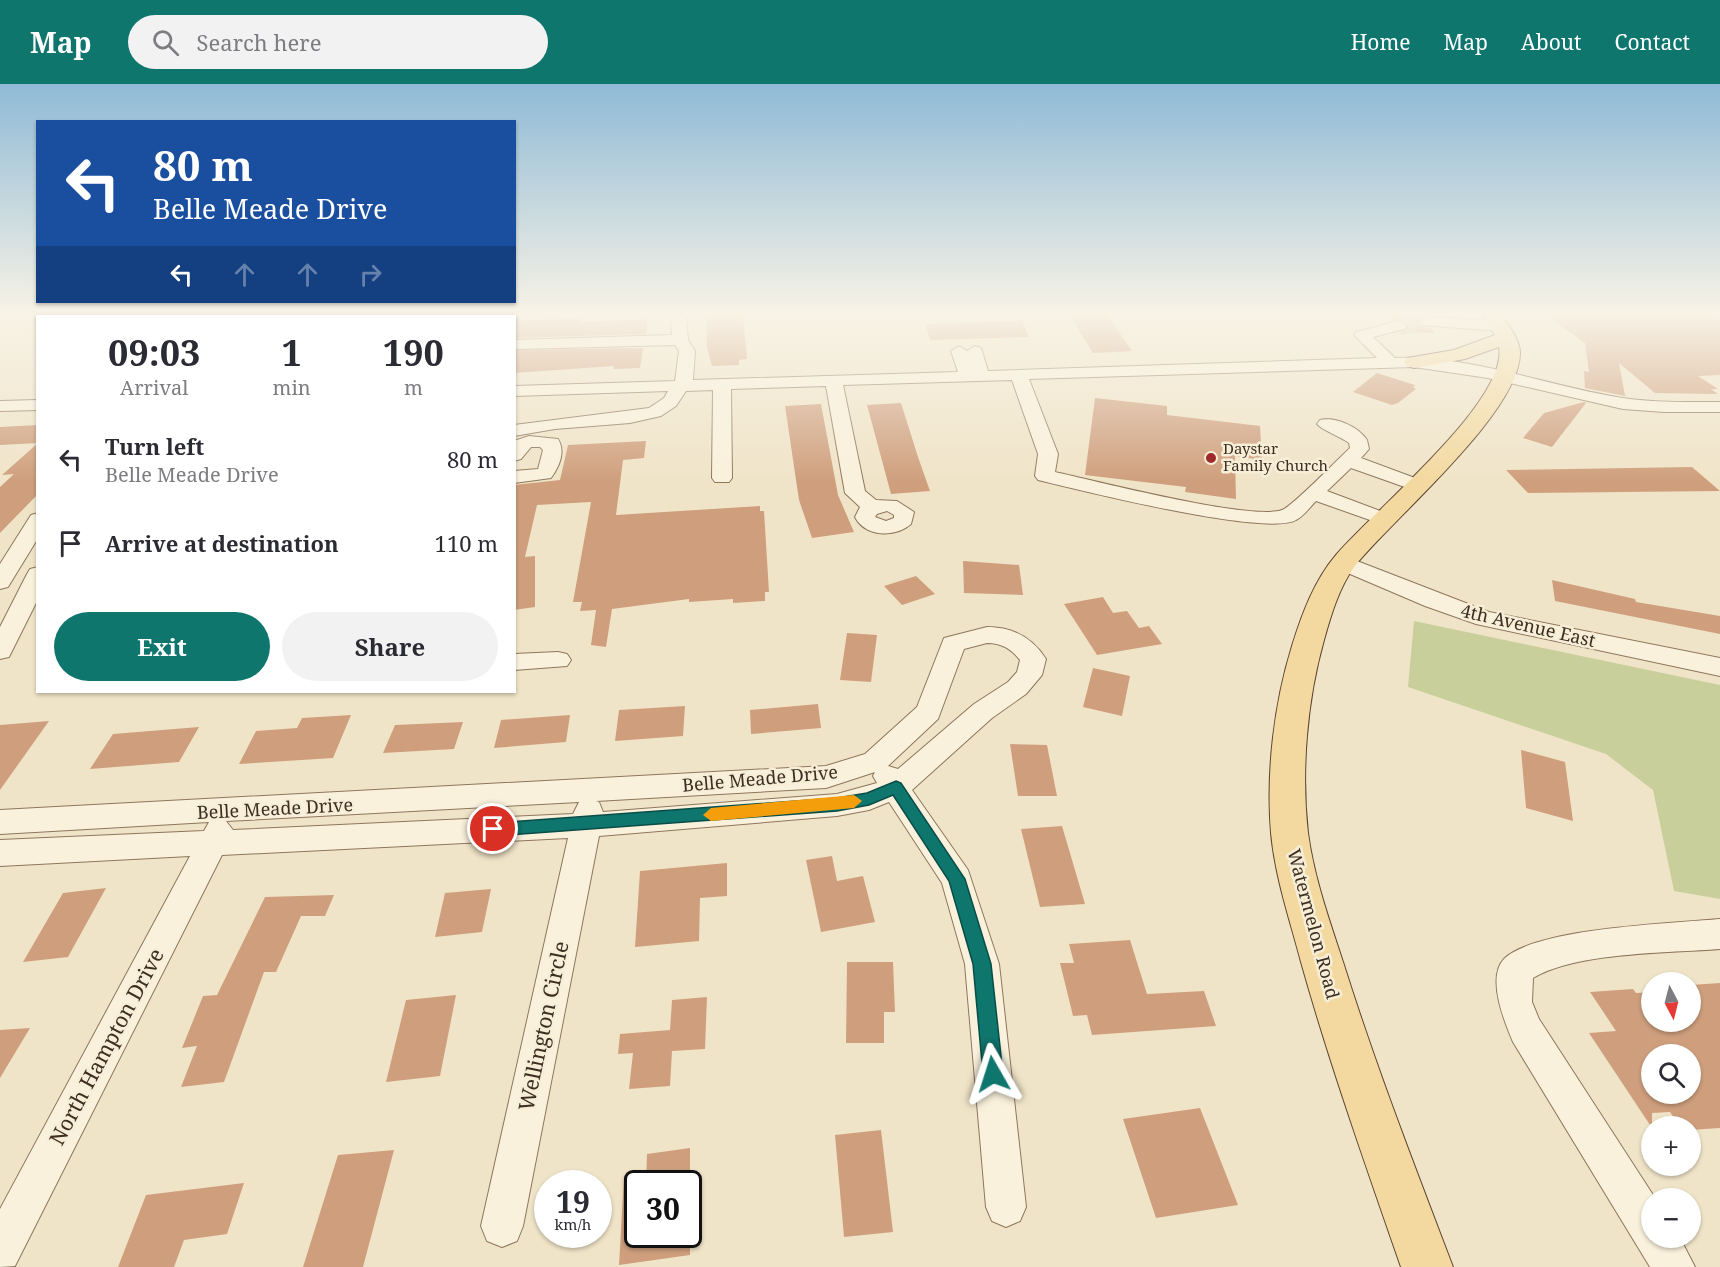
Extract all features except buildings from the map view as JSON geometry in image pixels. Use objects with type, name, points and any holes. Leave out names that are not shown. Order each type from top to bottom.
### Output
[{"type":"main road","name":"Watermelon Road","points":[[1427,1267],[1344,1040],[1301,889],[1290,833],[1293,738],[1305,652],[1324,595],[1344,563],[1479,418],[1506,371]]},
{"type":"street","points":[[517,440],[610,419],[630,418],[655,412],[670,402],[686,377],[686,371]]},
{"type":"street","points":[[968,371],[976,377]]},
{"type":"street","points":[[516,391],[1137,371]]},
{"type":"street","points":[[1482,371],[1611,401],[1651,406],[1720,407]]},
{"type":"street","points":[[1019,375],[1048,454],[1045,476],[1256,518],[1289,516],[1359,449],[1358,440],[1337,427],[1326,424]]},
{"type":"street","points":[[834,381],[855,493],[872,507]]},
{"type":"street","points":[[722,385],[722,478]]},
{"type":"street","points":[[0,406],[36,405]]},
{"type":"street","points":[[516,477],[539,476],[548,469],[551,443],[517,440]]},
{"type":"street","points":[[1348,460],[1416,485]]},
{"type":"street","points":[[1313,493],[1384,519]]},
{"type":"street","points":[[0,582],[36,522]]},
{"type":"street","name":"4th Avenue East","points":[[1344,563],[1433,602],[1484,619],[1720,666]]},
{"type":"street","points":[[1,648],[36,578]]},
{"type":"street","name":"Belle Meade Drive","points":[[0,853],[221,827],[589,808],[826,777],[886,774],[1029,675],[1032,659],[1022,644],[1000,635],[975,635],[953,644],[929,712],[886,774]]},
{"type":"street","points":[[516,662],[558,660]]},
{"type":"street","points":[[886,774],[957,879],[982,964],[1006,1207]]},
{"type":"street","name":"Wellington Circle","points":[[502,1226],[589,808]]},
{"type":"street","name":"Belle Meade Drive","points":[[0,822],[221,827]]},
{"type":"street","name":"North Hampton Drive","points":[[0,1251],[221,827]]},
{"type":"street","points":[[1641,1213],[1526,1030],[1515,1002],[1516,970],[1527,961],[1562,949],[1720,934]]},
{"type":"street","points":[[1662,1248],[1674,1267]]},
{"type":"green space","points":[[1414,621],[1720,685],[1720,899],[1674,891],[1653,790],[1606,754],[1408,687]]},
{"type":"slow traffic","points":[[711,815],[837,805],[854,801]]},
{"type":"place","name":"Daystar Family Church","points":[[1211,458]]},
{"type":"route","points":[[493,829],[586,825],[837,805],[869,799],[896,787],[957,879],[982,964],[993,1074]]}]
